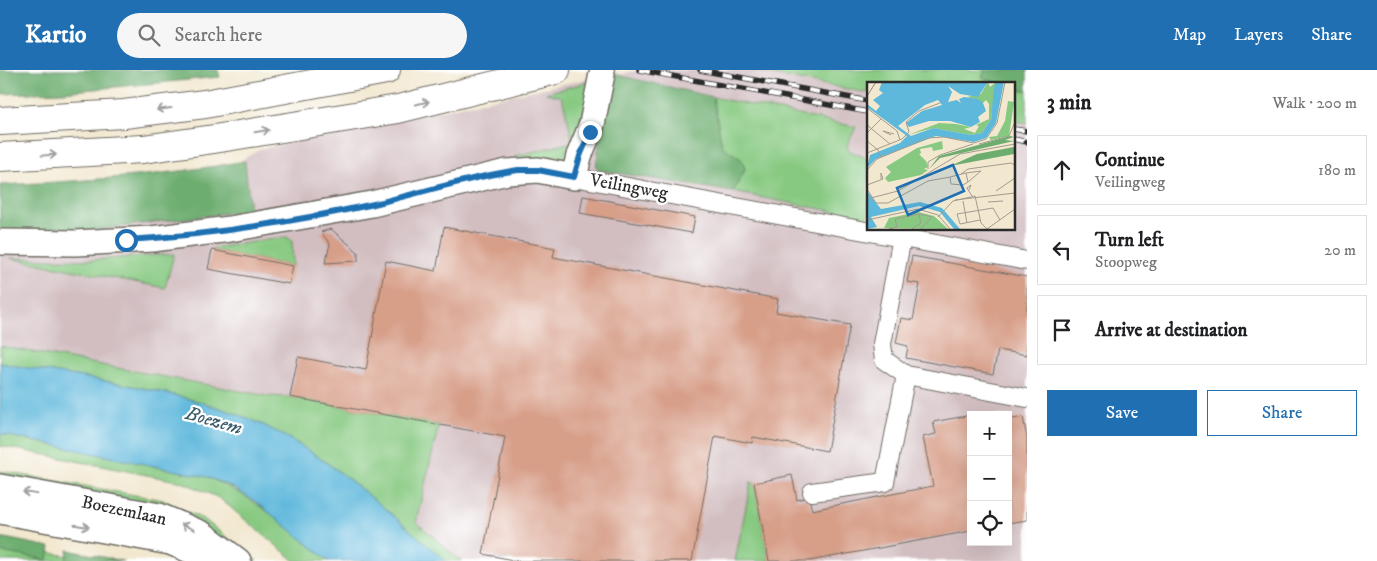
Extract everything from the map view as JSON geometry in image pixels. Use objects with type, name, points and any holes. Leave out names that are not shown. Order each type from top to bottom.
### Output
[{"type":"highway","points":[[0,121],[124,114],[205,104],[386,70]]},
{"type":"highway","points":[[0,157],[143,149],[214,139],[398,109],[556,70]]},
{"type":"street","points":[[574,177],[592,124],[602,74]]},
{"type":"street","name":"Veilingweg","points":[[0,242],[75,243],[152,239],[230,229],[372,204],[518,170],[538,170],[1027,261]]},
{"type":"street","points":[[902,237],[882,344],[884,360],[906,375],[1027,398]]},
{"type":"street","points":[[812,492],[885,482],[906,375]]},
{"type":"street","name":"Boezemlaan","points":[[0,487],[159,516],[202,534],[238,561]]},
{"type":"street","name":"Boezemlaan","points":[[0,511],[170,542],[217,561]]},
{"type":"shaded area","points":[[638,70],[748,70],[867,93],[867,230],[1014,230],[1014,121],[1027,123],[1027,561],[397,561],[0,386],[0,190],[219,174],[260,149],[619,72],[618,75]]},
{"type":"green space","points":[[0,70],[218,70],[220,77],[63,92],[0,94]]},
{"type":"green space","points":[[748,70],[985,70],[982,78],[996,82],[867,82],[867,93]]},
{"type":"green space","points":[[985,70],[1027,70],[1027,91],[1014,87],[1014,82],[996,82],[982,78]]},
{"type":"green space","points":[[617,75],[713,97],[722,146],[741,159],[745,169],[733,192],[599,170],[596,167],[608,77]]},
{"type":"green space","points":[[596,80],[566,162],[562,164],[520,159],[515,156],[573,142],[562,97],[546,93]]},
{"type":"green space","points":[[1014,87],[1027,91],[1027,123],[1014,121]]},
{"type":"green space","points":[[713,97],[856,127],[847,146],[850,151],[867,159],[867,218],[733,192],[745,169],[740,159],[722,147]]},
{"type":"green space","points":[[245,161],[250,210],[87,231],[0,232],[0,185],[92,180],[154,174]]},
{"type":"green space","points":[[287,237],[292,241],[293,266],[212,250],[213,248]]},
{"type":"green space","points":[[174,254],[165,288],[9,258],[92,260]]},
{"type":"green space","points":[[0,346],[267,396],[290,397],[439,425],[416,522],[461,561],[446,561],[346,477],[303,447],[249,419],[216,407],[144,388],[0,363]]},
{"type":"green space","points":[[0,434],[207,477],[256,503],[329,561],[295,561],[219,498],[182,482],[0,446]]},
{"type":"green space","points":[[0,471],[163,500],[205,520],[257,561],[245,561],[0,478]]},
{"type":"green space","points":[[751,482],[754,483],[769,561],[735,561]]},
{"type":"green space","points":[[0,537],[50,547],[48,560],[0,552]]},
{"type":"green space","points":[[0,542],[91,561],[0,561]]},
{"type":"green space","points":[[68,550],[123,561],[66,561]]},
{"type":"water","name":"Boezem","points":[[0,363],[144,388],[216,407],[249,419],[303,447],[346,477],[446,561],[329,561],[256,502],[232,487],[207,477],[0,434]]},
{"type":"building","points":[[583,196],[695,217],[692,233],[580,213]]},
{"type":"building","points":[[444,227],[555,248],[553,257],[778,299],[776,312],[850,325],[827,451],[753,437],[752,443],[715,436],[692,561],[518,561],[483,554],[505,437],[290,397],[298,357],[366,370],[386,261],[436,271]]},
{"type":"building","points":[[331,229],[358,252],[358,261],[325,263],[330,244],[321,232]]},
{"type":"building","points":[[212,250],[293,266],[289,284],[208,269]]},
{"type":"building","points":[[912,256],[1027,277],[1027,355],[998,350],[993,374],[906,358],[908,346],[896,343],[901,318],[913,320],[920,284],[907,282]]},
{"type":"building","points":[[967,416],[967,532],[809,561],[769,561],[754,483],[792,475],[797,500],[804,498],[810,502],[812,510],[933,486],[923,437],[936,434],[933,422]]},
{"type":"building","points":[[1023,417],[1027,438],[1027,520],[1012,522],[1012,456],[1012,419]]},
{"type":"railway","points":[[639,70],[867,112]]},
{"type":"railway","points":[[700,70],[867,101]]},
{"type":"railway","points":[[1014,129],[1027,131]]},
{"type":"railway","points":[[1014,139],[1027,142]]},
{"type":"route","points":[[126,240],[152,239],[230,229],[306,216],[372,204],[518,170],[538,170],[574,177],[590,132]]}]
